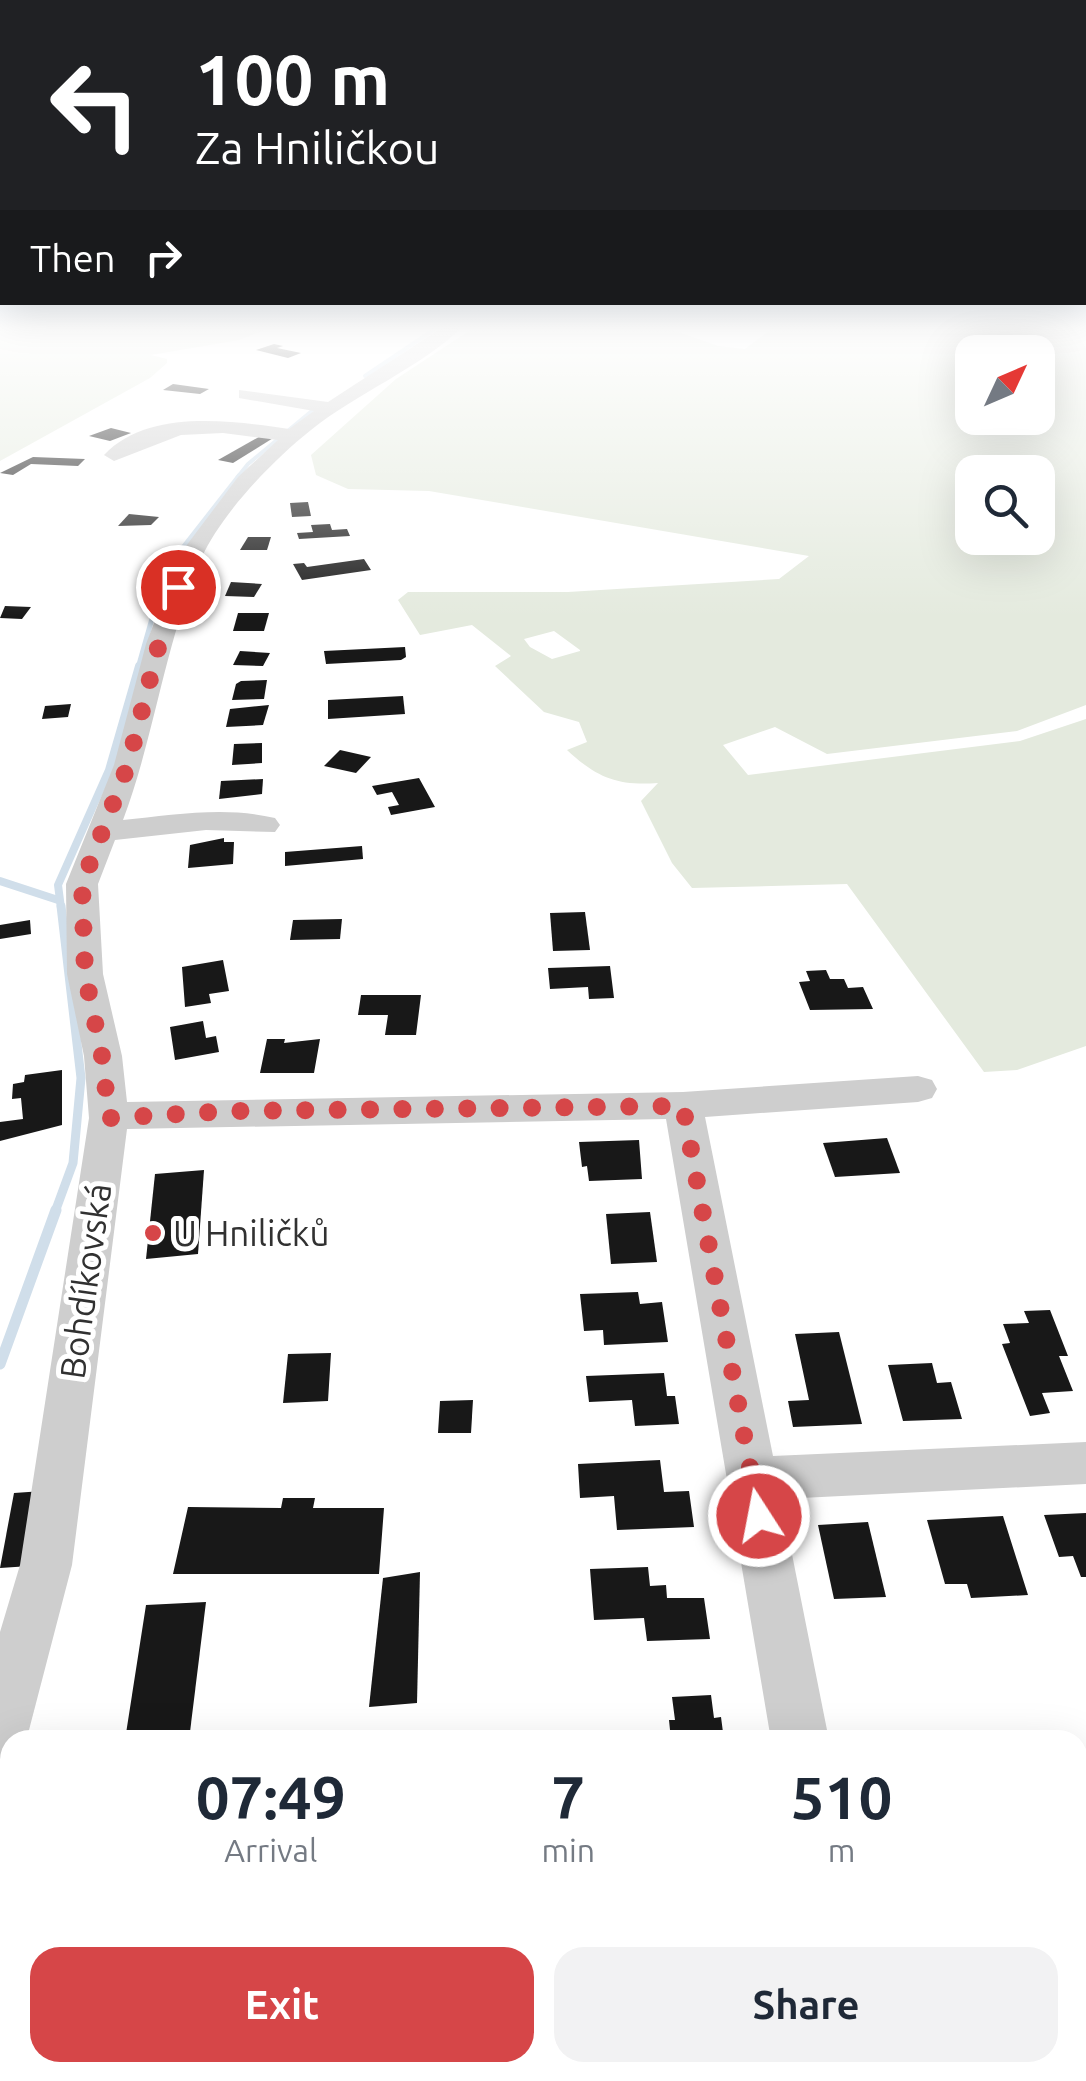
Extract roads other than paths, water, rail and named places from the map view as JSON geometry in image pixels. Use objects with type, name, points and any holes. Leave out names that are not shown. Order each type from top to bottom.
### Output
[{"type":"street","points":[[114,454],[140,439],[199,424]]},
{"type":"street","points":[[227,424],[287,435]]},
{"type":"street","name":"Bohdíkovská","points":[[0,1730],[46,1565],[109,1118],[102,1056],[85,974],[82,884],[128,765],[159,644],[192,554],[246,481],[301,424]]},
{"type":"street","points":[[102,832],[206,821],[264,825]]},
{"type":"street","points":[[109,1118],[173,1112],[683,1106],[918,1090]]},
{"type":"street","points":[[683,1106],[798,1730]]},
{"type":"street","points":[[752,1479],[1086,1463]]},
{"type":"waterway","points":[[237,478],[296,424]]},
{"type":"waterway","points":[[138,668],[159,594],[178,554],[239,476]]},
{"type":"waterway","points":[[61,908],[58,885],[109,770],[139,666]]},
{"type":"waterway","points":[[0,881],[58,900]]},
{"type":"waterway","points":[[55,1212],[73,1163],[81,1078],[61,906]]},
{"type":"waterway","points":[[0,1364],[56,1210]]},
{"type":"place","name":"U Hniličků","points":[[153,1233]]}]
